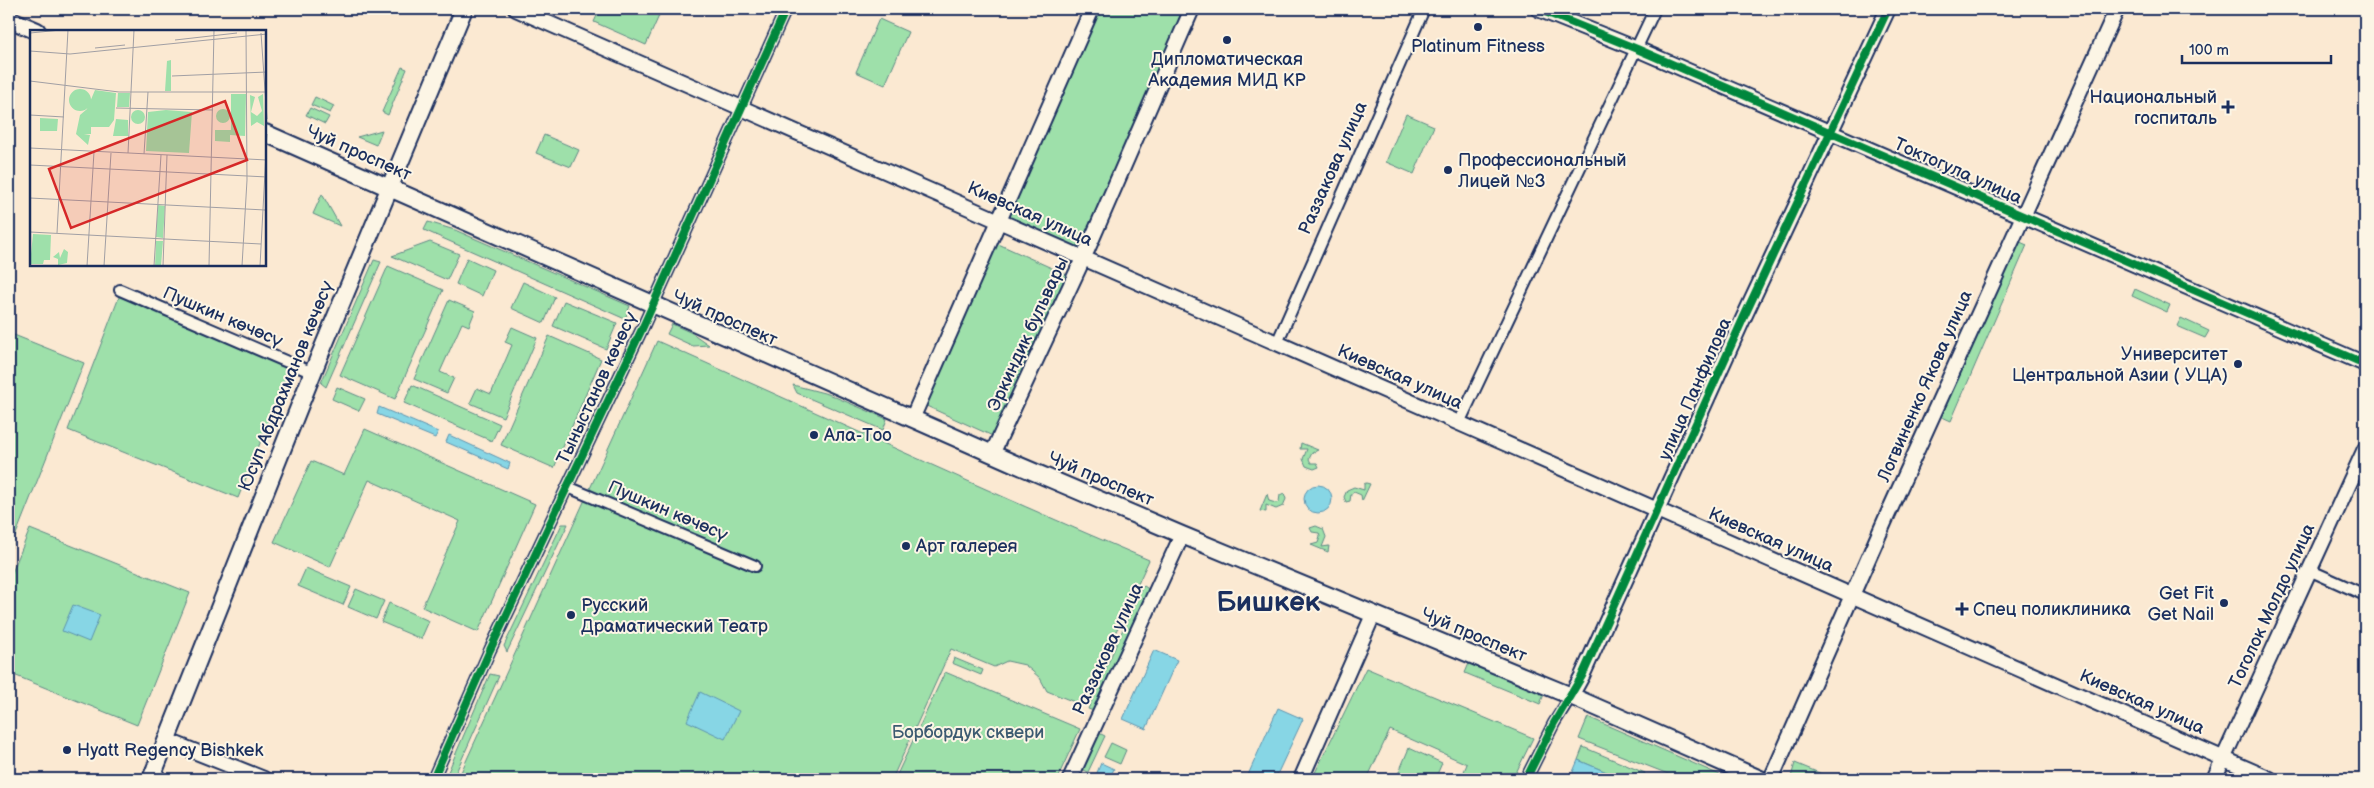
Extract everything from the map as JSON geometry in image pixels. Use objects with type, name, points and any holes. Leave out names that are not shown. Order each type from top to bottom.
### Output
[{"type":"main road","name":"Юсуп Абдрахманов көчөсү","points":[[151,779],[312,373],[388,187],[464,9]]},
{"type":"main road","name":"Киевская улица","points":[[516,9],[2270,779]]},
{"type":"main road","points":[[912,419],[1092,9]]},
{"type":"main road","name":"Эркиндик бульвары","points":[[992,454],[1084,258],[1192,9]]},
{"type":"main road","name":"Токтогула улица","points":[[1538,9],[1831,132],[2365,364]]},
{"type":"main road","name":"улица Панфилова","points":[[1571,696],[1743,319],[1888,9]]},
{"type":"main road","name":"Логвиненко Якова улица","points":[[1771,779],[2117,9]]},
{"type":"main road","points":[[9,19],[35,30]]},
{"type":"main road","name":"Чуй проспект","points":[[266,133],[654,303],[992,454],[1373,615],[1571,696],[1760,779]]},
{"type":"main road","name":"Тоголок Молдо улица","points":[[2214,779],[2365,449]]},
{"type":"main road","name":"Раззакова улица","points":[[1070,779],[1182,535]]},
{"type":"main road","points":[[1301,779],[1373,615]]},
{"type":"main road","points":[[166,740],[264,779]]},
{"type":"street","name":"Тыныстанов көчөсү","points":[[433,779],[490,650],[654,303],[786,9]]},
{"type":"street","name":"Раззакова улица","points":[[1277,343],[1424,9]]},
{"type":"street","points":[[1458,423],[1655,9]]},
{"type":"street","name":"Пушкин көчөсү","points":[[120,290],[312,373]]},
{"type":"street","name":"Пушкин көчөсү","points":[[568,486],[755,566]]},
{"type":"street","points":[[2309,570],[2365,595]]},
{"type":"street","name":"улица Панфилова","points":[[1526,779],[1554,723],[1571,696]]},
{"type":"green space","points":[[600,9],[662,9],[646,45],[594,22]]},
{"type":"green space","points":[[1098,9],[1186,9],[1077,252],[1004,220]]},
{"type":"green space","points":[[879,19],[908,32],[885,85],[856,72]]},
{"type":"green space","points":[[402,67],[407,69],[388,115],[382,112]]},
{"type":"green space","points":[[315,97],[334,106],[330,113],[311,105]]},
{"type":"green space","points":[[310,108],[329,117],[325,124],[306,115]]},
{"type":"green space","points":[[1406,114],[1434,126],[1414,174],[1386,162]]},
{"type":"green space","points":[[382,130],[376,145],[357,137]]},
{"type":"green space","points":[[544,135],[579,150],[571,167],[536,153]]},
{"type":"green space","points":[[322,194],[340,226],[313,214]]},
{"type":"green space","points":[[428,222],[455,230],[630,306],[625,319],[424,230]]},
{"type":"green space","points":[[2018,241],[2027,245],[1951,421],[1940,416]]},
{"type":"green space","points":[[430,242],[459,254],[447,280],[392,256]]},
{"type":"green space","points":[[994,242],[1067,275],[995,437],[922,404]]},
{"type":"green space","points":[[467,258],[493,270],[482,296],[456,284]]},
{"type":"green space","points":[[374,260],[381,262],[326,387],[321,383]]},
{"type":"green space","points":[[388,266],[443,290],[395,399],[340,375]]},
{"type":"green space","points":[[523,282],[555,297],[544,323],[511,308]]},
{"type":"green space","points":[[2135,289],[2170,305],[2167,312],[2132,296]]},
{"type":"green space","points":[[121,292],[291,366],[238,498],[68,430]]},
{"type":"green space","points":[[449,300],[475,311],[469,326],[462,323],[440,372],[454,378],[447,393],[414,379]]},
{"type":"green space","points":[[564,301],[617,323],[606,349],[553,326]]},
{"type":"green space","points":[[2181,318],[2209,331],[2205,338],[2177,326]]},
{"type":"green space","points":[[672,324],[692,333],[709,345],[693,346],[667,334]]},
{"type":"green space","points":[[512,327],[537,338],[503,417],[470,403],[477,388],[491,394],[512,345],[505,342]]},
{"type":"green space","points":[[9,333],[84,363],[9,552]]},
{"type":"green space","points":[[549,336],[601,359],[554,468],[501,445]]},
{"type":"green space","points":[[657,341],[1149,560],[1082,705],[1047,691],[1040,678],[1025,665],[1007,661],[994,667],[951,649],[892,779],[458,779]]},
{"type":"green space","points":[[412,385],[500,424],[492,441],[404,403]]},
{"type":"green space","points":[[793,385],[828,394],[887,419],[883,430],[797,393]]},
{"type":"green space","points":[[337,387],[365,399],[359,411],[332,399]]},
{"type":"green space","points":[[365,429],[535,504],[478,632],[422,607],[460,521],[369,480],[330,567],[274,542],[311,461],[344,475]]},
{"type":"green space","points":[[1301,443],[1318,450],[1312,453],[1309,459],[1311,463],[1317,463],[1319,467],[1314,469],[1306,466],[1303,459],[1307,449],[1300,449]]},
{"type":"green space","points":[[1364,484],[1370,484],[1362,501],[1361,495],[1354,492],[1351,494],[1350,501],[1346,502],[1344,497],[1347,490],[1354,487],[1364,490]]},
{"type":"green space","points":[[1284,493],[1286,499],[1283,506],[1276,509],[1266,505],[1266,512],[1260,511],[1267,494],[1269,501],[1276,503],[1279,502],[1280,495]]},
{"type":"green space","points":[[562,524],[568,524],[507,652],[504,646]]},
{"type":"green space","points":[[1316,526],[1323,529],[1326,537],[1322,547],[1329,546],[1328,552],[1311,545],[1318,543],[1320,537],[1319,533],[1312,532],[1310,528]]},
{"type":"green space","points":[[30,529],[190,593],[137,725],[9,673],[9,580]]},
{"type":"green space","points":[[306,568],[351,587],[343,605],[298,586]]},
{"type":"green space","points":[[1144,586],[1150,590],[1097,712],[1088,709],[1140,590]]},
{"type":"green space","points":[[356,589],[384,601],[376,619],[348,607]]},
{"type":"green space","points":[[389,603],[429,621],[421,639],[381,622]]},
{"type":"green space","points":[[954,658],[983,670],[981,675],[952,663]]},
{"type":"green space","points":[[1470,661],[1545,692],[1540,704],[1465,673]]},
{"type":"green space","points":[[1366,668],[1533,738],[1513,779],[1461,779],[1467,764],[1390,730],[1367,779],[1312,779]]},
{"type":"green space","name":"Борбордук сквери","points":[[945,672],[1080,729],[1057,779],[895,779]]},
{"type":"green space","points":[[490,674],[499,676],[453,779],[445,779]]},
{"type":"green space","points":[[1588,717],[1729,779],[1681,779],[1579,739]]},
{"type":"green space","points":[[1099,733],[1105,736],[1088,772],[1082,769]]},
{"type":"green space","points":[[1111,743],[1126,750],[1120,764],[1104,757]]},
{"type":"green space","points":[[1583,747],[1645,773],[1642,779],[1623,779],[1578,760]]},
{"type":"green space","points":[[1409,748],[1442,763],[1435,779],[1396,779]]},
{"type":"green space","points":[[1795,763],[1834,779],[1796,779],[1791,777]]},
{"type":"water","points":[[379,407],[438,432],[435,438],[377,414]]},
{"type":"water","points":[[449,435],[510,463],[508,469],[446,442]]},
{"type":"water","points":[[1318,485],[1328,489],[1332,499],[1328,509],[1318,513],[1308,509],[1304,499],[1308,489]]},
{"type":"water","points":[[73,605],[100,615],[89,642],[62,631]]},
{"type":"water","points":[[1154,650],[1177,660],[1146,729],[1123,719]]},
{"type":"water","points":[[700,692],[739,711],[725,739],[687,721]]},
{"type":"water","points":[[1278,708],[1303,719],[1275,779],[1256,779],[1248,775]]},
{"type":"water","points":[[1578,760],[1623,779],[1570,779]]},
{"type":"water","points":[[1101,763],[1114,769],[1109,779],[1096,775]]},
{"type":"cycle path","points":[[433,779],[490,650],[642,329],[786,9]]},
{"type":"cycle path","points":[[1538,9],[1637,49],[2365,364]]},
{"type":"cycle path","points":[[1526,779],[1554,723],[1582,676],[1743,319],[1888,9]]},
{"type":"place","name":"Platinum Fitness","points":[[1478,27]]},
{"type":"place","name":"Дипломатическая Академия МИД КР","points":[[1227,40]]},
{"type":"place","name":"Национальный госпиталь","points":[[2228,107]]},
{"type":"place","name":"Профессиональный Лицей №3","points":[[1448,170]]},
{"type":"place","name":"Университет Центральной Азии ( УЦА)","points":[[2238,364]]},
{"type":"place","name":"Ала-Тоо","points":[[814,435]]},
{"type":"place","name":"Арт галерея","points":[[906,546]]},
{"type":"place","name":"Get Fit Get Nail","points":[[2224,603]]},
{"type":"place","name":"Спец поликлиника","points":[[1962,609]]},
{"type":"place","name":"Русский Драматический Театр","points":[[571,615]]},
{"type":"place","name":"Hyatt Regency Bishkek","points":[[67,750]]},
{"type":"district","name":"Бишкек","points":[[1268,602]]}]
